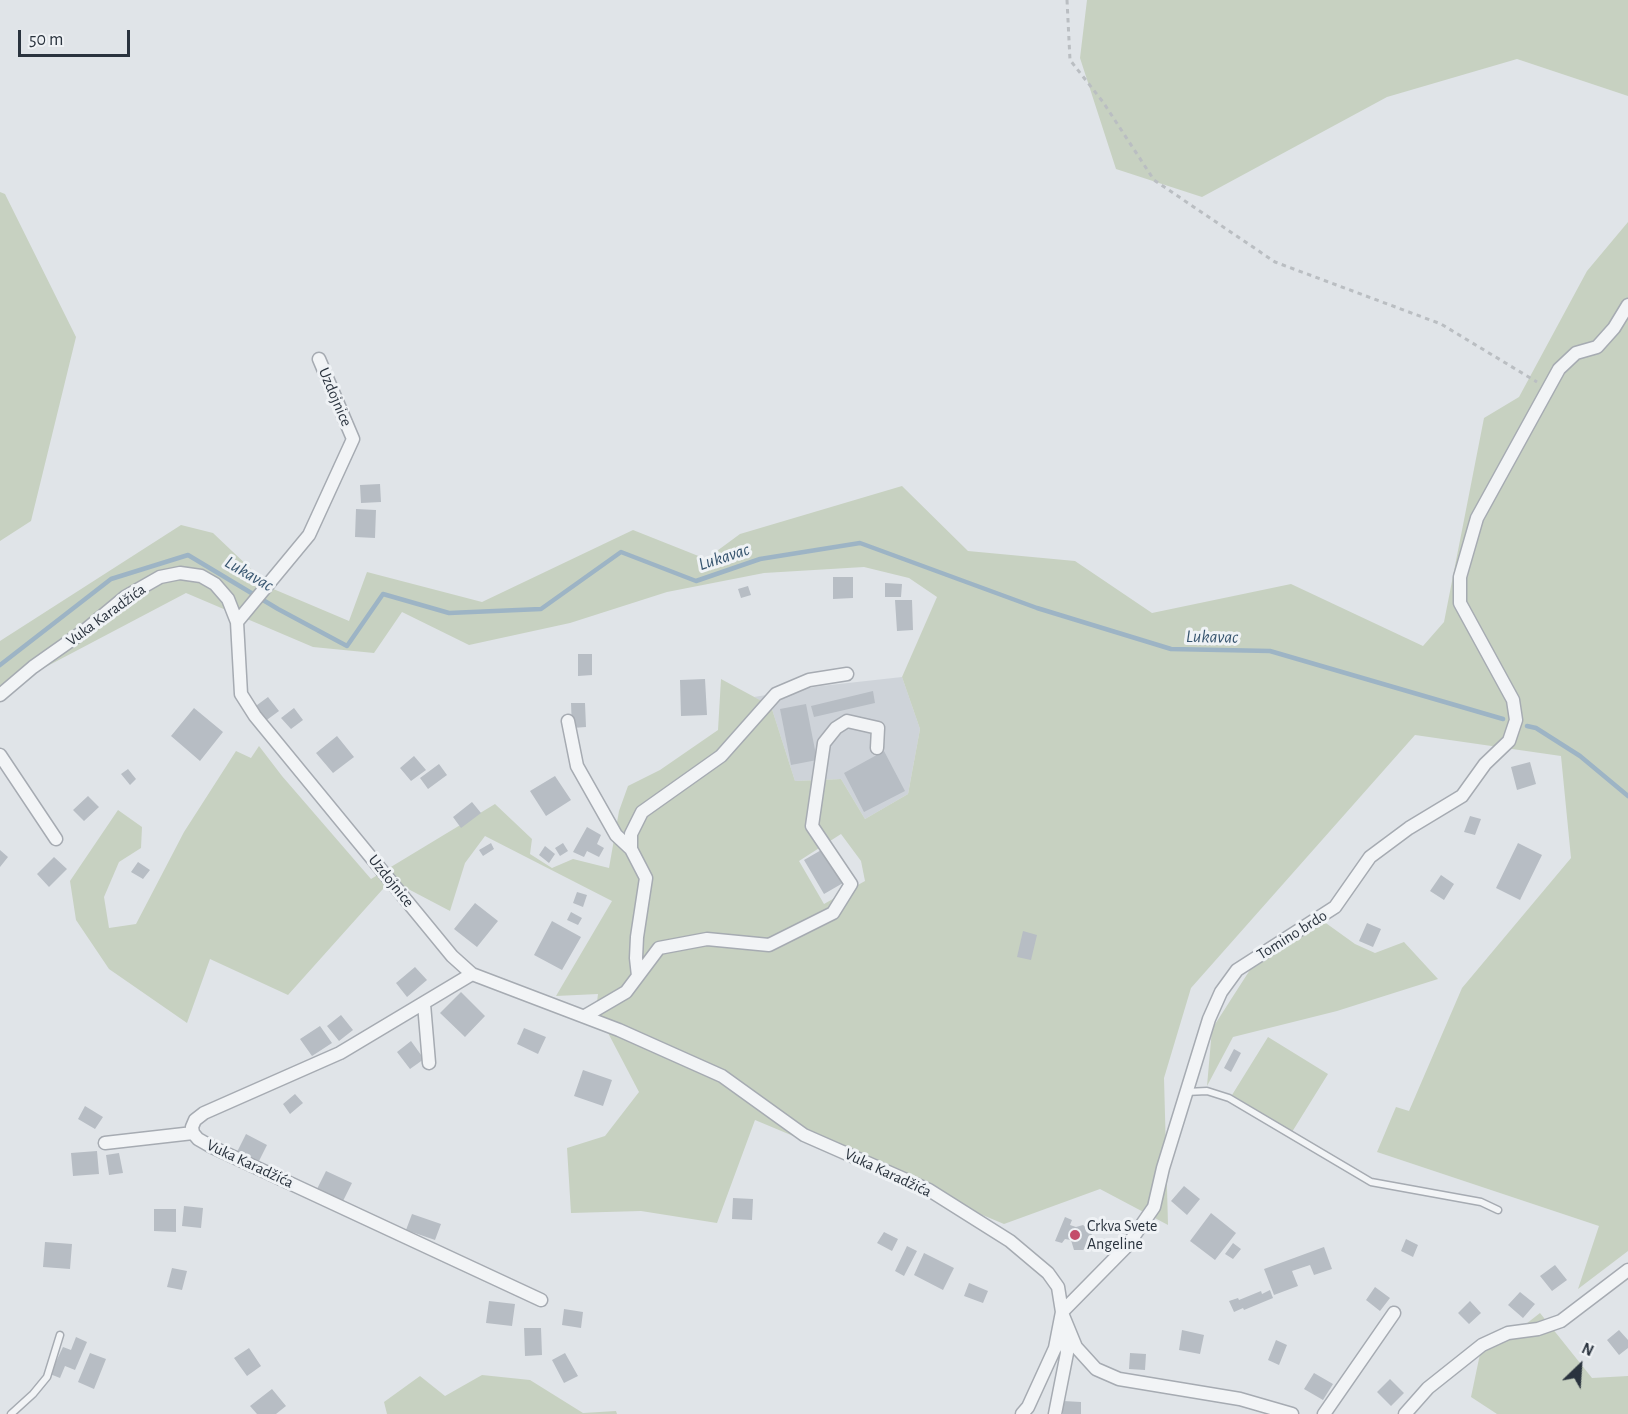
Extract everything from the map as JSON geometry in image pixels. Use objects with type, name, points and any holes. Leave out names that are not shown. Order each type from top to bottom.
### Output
[{"type":"street","name":"Tomino brdo","points":[[1062,1312],[1127,1246],[1154,1207],[1209,1019],[1221,992],[1237,970],[1335,907],[1370,857],[1410,828],[1461,796],[1485,764],[1509,741],[1516,720],[1513,700],[1460,603],[1460,577],[1477,518],[1559,369],[1576,353],[1597,346],[1614,328],[1628,305]]},
{"type":"street","name":"Uzdojnice","points":[[319,359],[353,439],[309,535],[237,622],[241,694],[255,716],[452,956],[472,974],[585,1016]]},
{"type":"street","name":"Vuka Karadžića","points":[[0,695],[33,666],[84,631],[126,597],[160,577],[180,573],[201,576],[215,584],[228,600],[237,622]]},
{"type":"street","points":[[631,849],[631,834],[642,812],[721,756],[776,694],[809,680],[847,674]]},
{"type":"street","points":[[585,1016],[626,992],[658,948],[707,939],[769,945],[833,913],[851,884],[812,826],[824,743],[836,728],[847,721],[878,728],[877,748]]},
{"type":"street","points":[[568,722],[577,766],[616,835],[631,849],[646,878],[637,937],[638,976]]},
{"type":"street","points":[[0,755],[56,839]]},
{"type":"street","name":"Vuka Karadžića","points":[[472,974],[340,1053],[204,1113],[195,1120],[192,1127],[193,1133],[198,1139],[212,1147],[541,1300]]},
{"type":"street","points":[[424,1004],[429,1063]]},
{"type":"street","name":"Vuka Karadžića","points":[[585,1016],[722,1076],[804,1135],[929,1190],[1010,1241],[1048,1273],[1058,1287],[1062,1312],[1055,1348],[1028,1407],[1022,1414]]},
{"type":"street","points":[[105,1143],[193,1133]]},
{"type":"street","points":[[1405,1414],[1428,1389],[1482,1344],[1508,1333],[1538,1329],[1561,1321],[1628,1270]]},
{"type":"street","points":[[1055,1414],[1067,1353],[1062,1312]]},
{"type":"street","points":[[1062,1312],[1076,1347],[1096,1370],[1119,1379],[1240,1399],[1292,1414]]},
{"type":"street","points":[[1324,1414],[1394,1313]]},
{"type":"lane","points":[[1186,1092],[1207,1091],[1229,1098],[1371,1182],[1481,1202],[1498,1210]]},
{"type":"lane","points":[[11,1414],[33,1394],[46,1377],[60,1335]]},
{"type":"path","points":[[1067,0],[1070,60],[1103,102],[1154,180],[1275,262],[1441,324],[1549,389]]},
{"type":"shaded area","points":[[902,677],[920,729],[908,794],[865,819],[841,779],[795,781],[771,706],[754,697],[821,686]]},
{"type":"green space","points":[[1087,0],[1628,0],[1628,96],[1517,59],[1387,97],[1202,197],[1116,169],[1080,58]]},
{"type":"green space","points":[[0,192],[5,194],[76,337],[31,521],[0,541]]},
{"type":"green space","points":[[1628,222],[1628,1251],[1578,1289],[1599,1226],[1377,1152],[1396,1107],[1409,1111],[1462,988],[1571,858],[1561,756],[1415,735],[1191,988],[1164,1078],[1168,1225],[1100,1189],[1004,1224],[755,1120],[717,1223],[641,1211],[571,1213],[567,1148],[605,1136],[639,1092],[596,1010],[598,994],[556,996],[612,901],[485,836],[465,863],[450,911],[391,880],[288,995],[210,959],[187,1023],[109,969],[76,920],[70,881],[118,810],[142,827],[141,848],[119,862],[104,897],[109,928],[136,924],[184,832],[236,751],[251,758],[259,746],[371,879],[495,804],[532,839],[530,854],[552,868],[573,859],[609,868],[619,811],[628,786],[660,770],[718,730],[721,679],[771,706],[795,781],[841,779],[865,819],[908,794],[920,729],[902,677],[937,597],[909,578],[864,567],[764,573],[667,592],[570,623],[469,645],[402,612],[374,653],[313,647],[186,593],[0,691],[0,641],[181,525],[213,533],[271,588],[349,621],[367,572],[482,602],[633,530],[706,559],[740,534],[902,486],[968,551],[1075,561],[1152,613],[1291,584],[1423,646],[1444,622],[1484,418],[1519,397],[1587,271]],"holes":[[[841,834],[861,861],[865,881],[824,904],[799,861]]]},
{"type":"green space","points":[[1323,921],[1355,944],[1375,953],[1404,942],[1438,979],[1337,1011],[1233,1037],[1207,1086],[1212,1029],[1255,962]]},
{"type":"green space","points":[[1268,1037],[1328,1074],[1292,1132],[1232,1095]]},
{"type":"green space","points":[[1540,1313],[1592,1378],[1628,1376],[1628,1414],[1497,1414],[1471,1397],[1480,1354],[1512,1335]]},
{"type":"green space","points":[[482,1375],[530,1380],[583,1413],[616,1411],[617,1414],[387,1414],[384,1402],[420,1376],[445,1396]]},
{"type":"building","points":[[380,484],[381,502],[361,503],[360,485]]},
{"type":"building","points":[[356,509],[376,510],[375,538],[355,537]]},
{"type":"building","points":[[833,577],[853,577],[853,598],[833,599]]},
{"type":"building","points":[[885,583],[902,584],[901,597],[885,597]]},
{"type":"building","points":[[748,586],[751,595],[741,598],[738,589]]},
{"type":"building","points":[[895,600],[912,600],[913,630],[897,631]]},
{"type":"building","points":[[578,654],[592,654],[592,675],[578,676]]},
{"type":"building","points":[[705,679],[707,715],[681,716],[680,680]]},
{"type":"building","points":[[873,691],[875,703],[814,717],[811,706]]},
{"type":"building","points":[[268,697],[279,711],[264,722],[253,708]]},
{"type":"building","points":[[571,703],[585,703],[586,727],[572,728]]},
{"type":"building","points":[[806,704],[817,760],[791,765],[780,709]]},
{"type":"building","points":[[194,708],[223,732],[200,761],[171,736]]},
{"type":"building","points":[[294,708],[303,720],[291,729],[281,718]]},
{"type":"building","points":[[337,736],[354,757],[333,773],[316,753]]},
{"type":"building","points":[[884,751],[905,791],[864,812],[844,773]]},
{"type":"building","points":[[414,756],[426,770],[411,781],[400,768]]},
{"type":"building","points":[[1530,762],[1536,784],[1517,790],[1511,767]]},
{"type":"building","points":[[439,764],[447,775],[428,789],[420,778]]},
{"type":"building","points":[[128,769],[136,779],[130,785],[121,774]]},
{"type":"building","points":[[555,776],[571,800],[546,816],[530,791]]},
{"type":"building","points":[[88,796],[99,807],[84,821],[73,810]]},
{"type":"building","points":[[472,802],[481,813],[461,828],[453,817]]},
{"type":"building","points":[[1470,816],[1481,819],[1475,835],[1464,832]]},
{"type":"building","points":[[587,827],[601,835],[597,844],[604,848],[599,857],[587,851],[584,857],[573,852]]},
{"type":"building","points":[[491,843],[494,849],[483,856],[479,850]]},
{"type":"building","points":[[563,843],[568,851],[560,856],[555,848]]},
{"type":"building","points":[[1518,843],[1542,855],[1520,900],[1496,888]]},
{"type":"building","points":[[545,846],[555,854],[549,863],[539,855]]},
{"type":"building","points":[[823,849],[843,883],[824,894],[804,860]]},
{"type":"building","points":[[0,850],[8,857],[0,867]]},
{"type":"building","points":[[54,857],[67,869],[49,887],[37,874]]},
{"type":"building","points":[[138,862],[150,870],[143,879],[131,872]]},
{"type":"building","points":[[1441,875],[1454,884],[1444,900],[1430,891]]},
{"type":"building","points":[[577,892],[587,895],[583,907],[573,903]]},
{"type":"building","points":[[475,903],[498,921],[477,947],[454,929]]},
{"type":"building","points":[[571,912],[582,918],[578,925],[567,920]]},
{"type":"building","points":[[552,921],[581,937],[562,970],[534,955]]},
{"type":"building","points":[[1367,923],[1381,929],[1373,947],[1359,941]]},
{"type":"building","points":[[1023,931],[1037,935],[1031,960],[1017,957]]},
{"type":"building","points":[[415,967],[427,980],[407,997],[396,983]]},
{"type":"building","points":[[461,992],[485,1016],[465,1037],[440,1013]]},
{"type":"building","points":[[341,1015],[353,1030],[339,1041],[327,1026]]},
{"type":"building","points":[[320,1026],[332,1043],[312,1056],[300,1039]]},
{"type":"building","points":[[524,1028],[546,1037],[538,1054],[517,1044]]},
{"type":"building","points":[[411,1041],[424,1059],[410,1069],[397,1052]]},
{"type":"building","points":[[1234,1049],[1241,1053],[1231,1072],[1224,1068]]},
{"type":"building","points":[[583,1070],[612,1080],[603,1106],[574,1096]]},
{"type":"building","points":[[295,1094],[303,1103],[290,1114],[283,1104]]},
{"type":"building","points":[[85,1106],[103,1117],[95,1129],[78,1119]]},
{"type":"building","points":[[246,1134],[267,1145],[258,1163],[237,1152]]},
{"type":"building","points":[[97,1151],[99,1174],[73,1176],[71,1153]]},
{"type":"building","points":[[119,1153],[123,1173],[109,1175],[106,1155]]},
{"type":"building","points":[[326,1171],[352,1183],[343,1201],[317,1189]]},
{"type":"building","points":[[1184,1186],[1200,1199],[1187,1215],[1171,1201]]},
{"type":"building","points":[[733,1198],[753,1199],[752,1220],[732,1219]]},
{"type":"building","points":[[184,1206],[203,1208],[201,1228],[182,1226]]},
{"type":"building","points":[[154,1209],[176,1209],[176,1232],[154,1231]]},
{"type":"building","points":[[1211,1213],[1236,1233],[1215,1260],[1190,1241]]},
{"type":"building","points":[[412,1214],[441,1224],[435,1240],[406,1230]]},
{"type":"building","name":"Crkva Svete Angeline","points":[[1065,1217],[1072,1220],[1070,1225],[1076,1227],[1083,1225],[1091,1231],[1093,1241],[1083,1250],[1074,1250],[1071,1240],[1065,1239],[1062,1243],[1055,1241]]},
{"type":"building","points":[[884,1232],[898,1239],[892,1251],[877,1243]]},
{"type":"building","points":[[1406,1239],[1418,1245],[1413,1257],[1401,1251]]},
{"type":"building","points":[[45,1242],[72,1244],[70,1269],[43,1267]]},
{"type":"building","points":[[1233,1243],[1241,1249],[1233,1259],[1225,1254]]},
{"type":"building","points":[[907,1246],[917,1251],[904,1276],[895,1271]]},
{"type":"building","points":[[1324,1247],[1332,1269],[1314,1275],[1310,1265],[1292,1271],[1298,1286],[1274,1295],[1264,1269]]},
{"type":"building","points":[[924,1253],[954,1268],[943,1290],[914,1275]]},
{"type":"building","points":[[1555,1265],[1567,1280],[1552,1291],[1540,1276]]},
{"type":"building","points":[[172,1268],[187,1271],[182,1290],[167,1287]]},
{"type":"building","points":[[969,1283],[988,1291],[983,1303],[964,1296]]},
{"type":"building","points":[[1375,1287],[1390,1298],[1380,1311],[1366,1300]]},
{"type":"building","points":[[1270,1290],[1273,1298],[1244,1310],[1243,1308],[1234,1312],[1229,1301],[1238,1298],[1239,1300],[1261,1291],[1262,1294]]},
{"type":"building","points":[[1520,1292],[1535,1304],[1523,1318],[1508,1305]]},
{"type":"building","points":[[489,1301],[515,1304],[512,1326],[486,1323]]},
{"type":"building","points":[[1470,1301],[1481,1313],[1469,1324],[1458,1313]]},
{"type":"building","points":[[564,1309],[583,1312],[581,1328],[562,1325]]},
{"type":"building","points":[[524,1328],[541,1328],[542,1355],[525,1356]]},
{"type":"building","points":[[1182,1330],[1204,1335],[1200,1354],[1179,1350]]},
{"type":"building","points":[[1619,1330],[1628,1340],[1628,1348],[1619,1355],[1607,1340]]},
{"type":"building","points":[[76,1337],[87,1342],[75,1370],[65,1366],[60,1378],[50,1374],[63,1347],[71,1350]]},
{"type":"building","points":[[1276,1340],[1287,1345],[1279,1365],[1268,1360]]},
{"type":"building","points":[[249,1348],[261,1366],[247,1376],[234,1358]]},
{"type":"building","points":[[90,1353],[106,1359],[94,1389],[78,1382]]},
{"type":"building","points":[[565,1353],[578,1376],[564,1383],[552,1360]]},
{"type":"building","points":[[1130,1353],[1146,1354],[1145,1370],[1129,1369]]},
{"type":"building","points":[[1314,1373],[1333,1384],[1323,1400],[1304,1389]]},
{"type":"building","points":[[1390,1379],[1404,1393],[1391,1406],[1377,1392]]},
{"type":"building","points":[[272,1389],[286,1406],[276,1414],[257,1414],[250,1406]]},
{"type":"building","points":[[1063,1401],[1081,1402],[1081,1414],[1063,1414]]},
{"type":"waterway","name":"Lukavac","points":[[0,665],[111,579],[188,555],[278,609],[347,646],[383,594],[449,613],[541,609],[621,552],[696,581],[760,559],[860,543],[1037,608],[1171,649],[1270,651],[1503,719]]},
{"type":"waterway","name":"Lukavac","points":[[1527,726],[1536,728],[1580,756],[1628,796]]},
{"type":"place","name":"Crkva Svete Angeline","points":[[1075,1235]]}]
